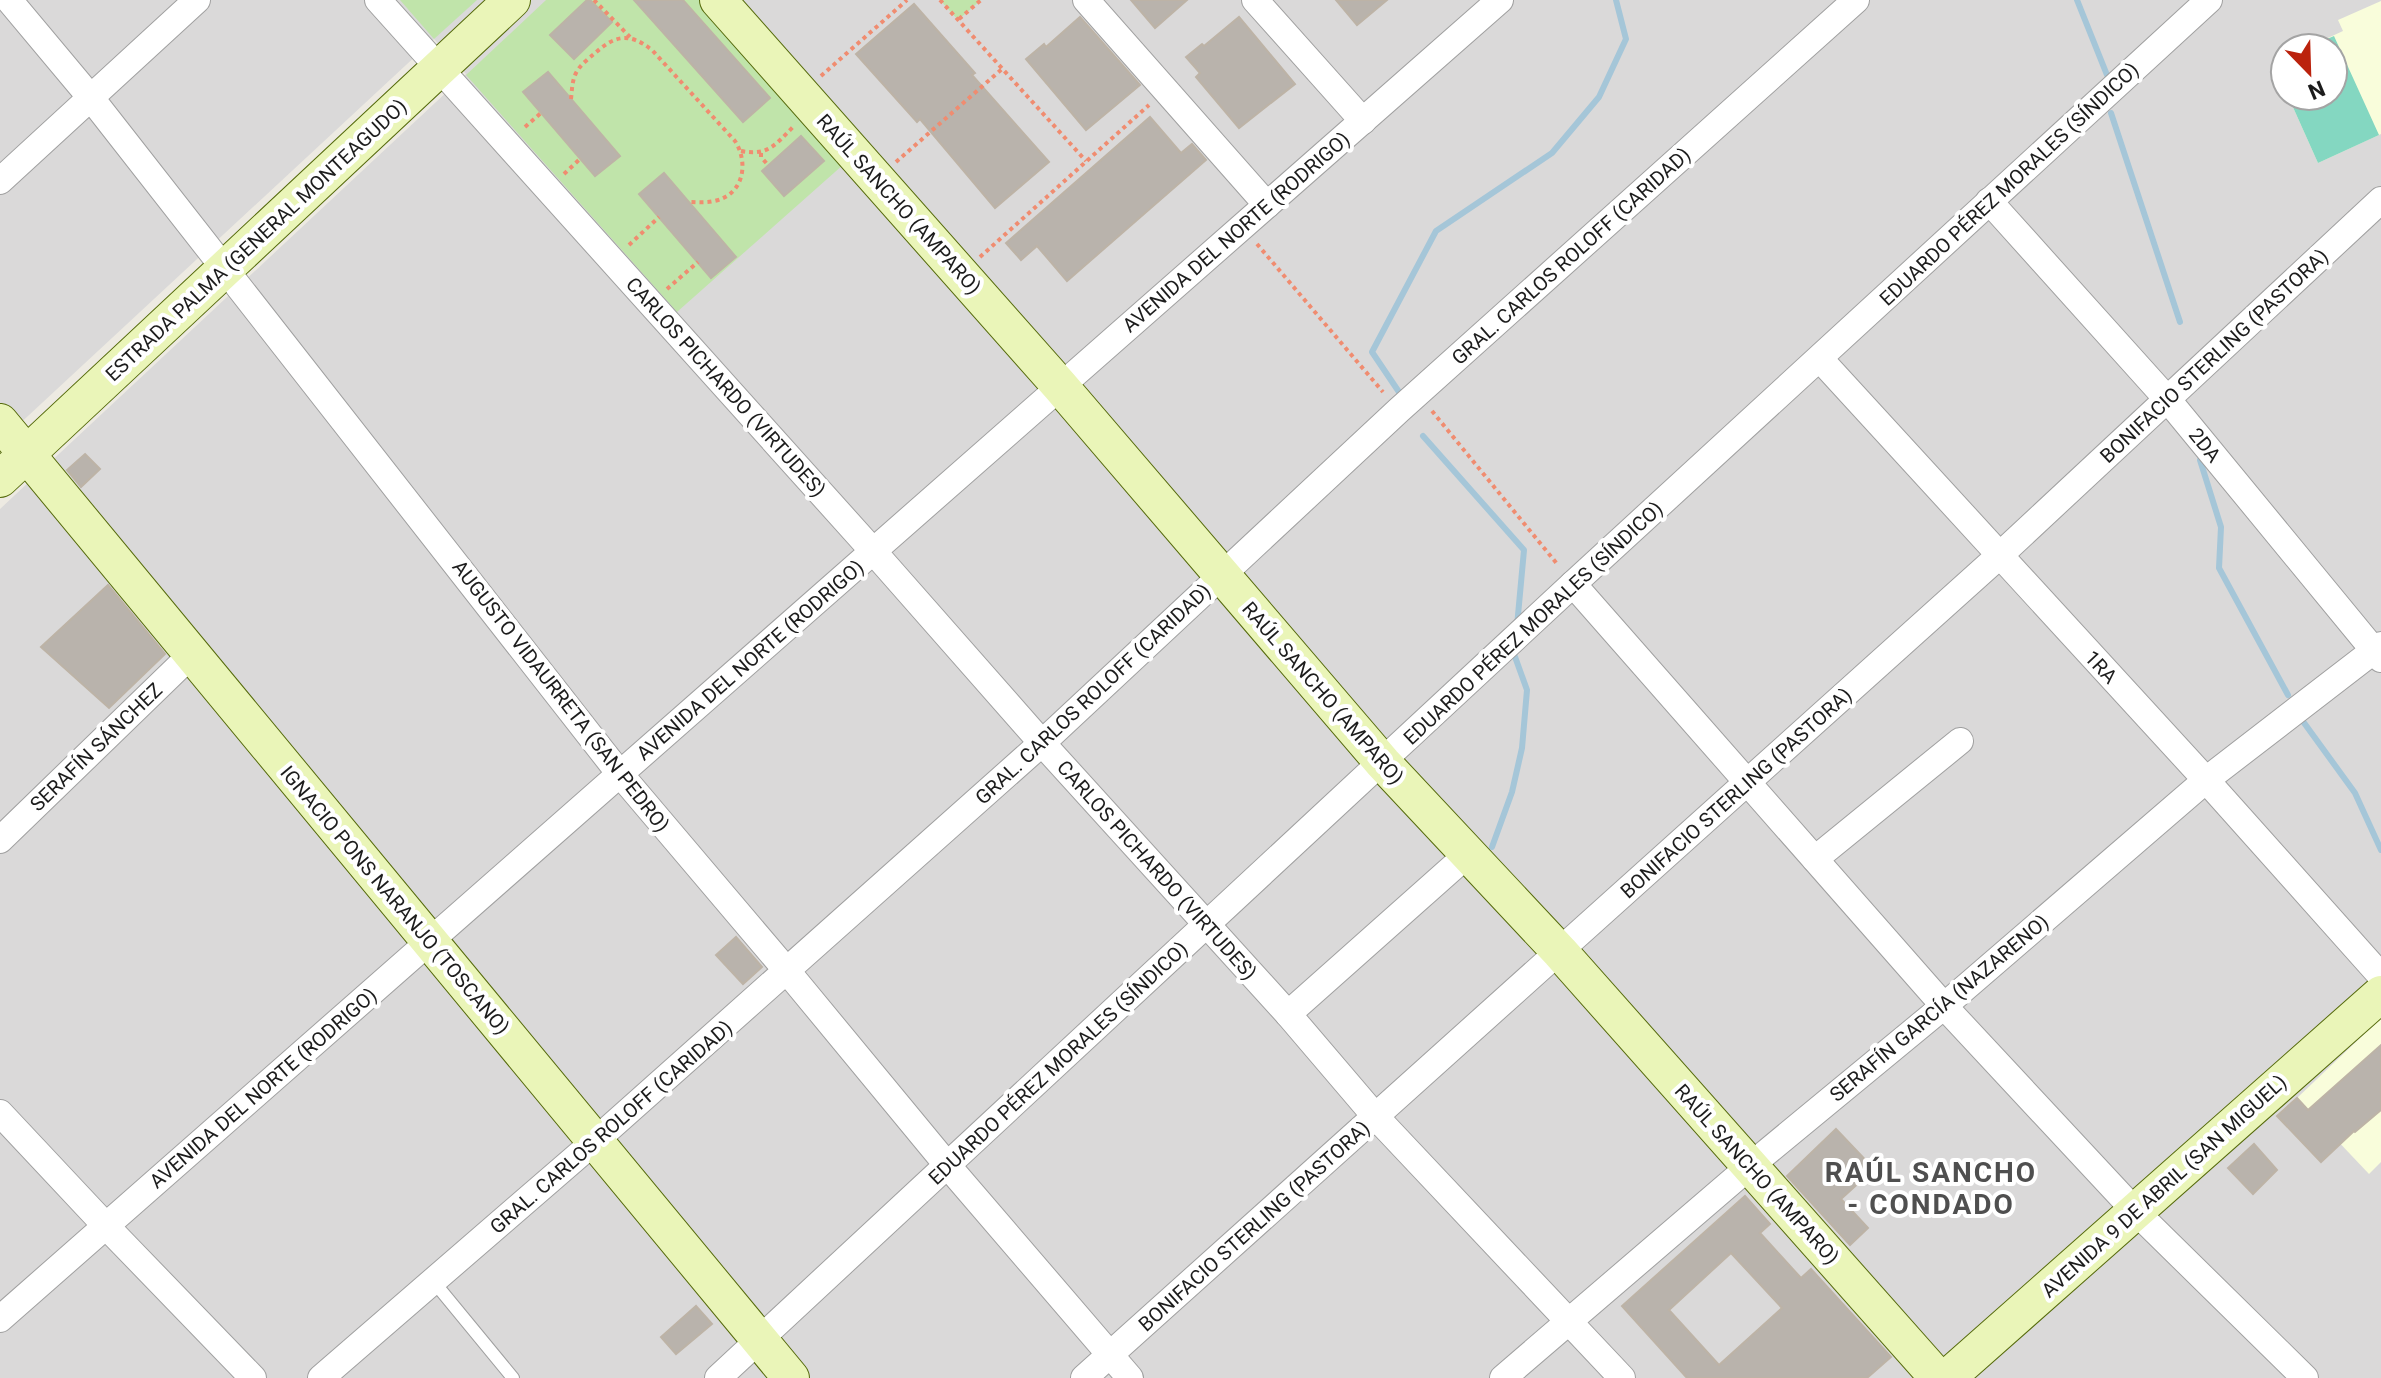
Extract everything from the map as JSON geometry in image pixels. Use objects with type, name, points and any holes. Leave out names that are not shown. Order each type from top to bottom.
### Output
[{"type":"street","name":"AUGUSTO VIDAURRETA (SAN PEDRO)","points":[[9,0],[226,268],[620,774],[1130,1378]]},
{"type":"street","points":[[0,181],[197,0]]},
{"type":"street","name":"CARLOS PICHARDO (VIRTUDES)","points":[[378,0],[1288,1014],[1375,1116],[1622,1378]]},
{"type":"street","name":"ESTRADA PALMA (GENERAL MONTEAGUDO)","points":[[0,479],[512,0]]},
{"type":"street","name":"RAÚL SANCHO (AMPARO)","points":[[718,0],[1060,386],[1383,763],[1560,952],[1938,1378]]},
{"type":"street","points":[[1086,0],[1267,205]]},
{"type":"street","points":[[1255,0],[1363,121]]},
{"type":"street","name":"AVENIDA DEL NORTE (RODRIGO)","points":[[0,1319],[1500,0]]},
{"type":"street","name":"GRAL. CARLOS ROLOFF (CARIDAD)","points":[[321,1378],[595,1141],[1042,743],[1399,410],[1856,0]]},
{"type":"street","name":"EDUARDO PÉREZ MORALES (SÍNDICO)","points":[[718,1378],[1573,584],[2209,0]]},
{"type":"street","name":"BONIFACIO STERLING (PASTORA)","points":[[1084,1378],[1999,556],[2381,200]]},
{"type":"street","name":"2DA","points":[[1989,201],[2168,400],[2379,651]]},
{"type":"street","name":"1RA","points":[[1820,359],[2381,976]]},
{"type":"street","name":"IGNACIO PONS NARANJO (TOSCANO)","points":[[0,422],[791,1378]]},
{"type":"street","points":[[1573,584],[1944,1006],[2135,1211],[2305,1378]]},
{"type":"street","name":"SERAFÍN GARCÍA (NAZARENO)","points":[[1503,1378],[2206,780],[2379,651]]},
{"type":"street","name":"SERAFÍN SÁNCHEZ","points":[[0,840],[192,654]]},
{"type":"street","points":[[1815,859],[1960,741]]},
{"type":"street","points":[[1288,1014],[1468,854]]},
{"type":"street","name":"AVENIDA 9 DE ABRIL (SAN MIGUEL)","points":[[1947,1378],[2381,994]]},
{"type":"street","points":[[0,1113],[253,1378]]},
{"type":"lane","points":[[434,1282],[513,1378]]},
{"type":"path","points":[[594,0],[632,38],[652,50],[741,151],[743,175],[728,196],[717,201],[688,202]]},
{"type":"path","points":[[741,151],[761,153],[772,147],[807,101],[907,0]]},
{"type":"path","points":[[940,0],[1086,162]]},
{"type":"path","points":[[958,20],[981,0]]},
{"type":"path","points":[[571,99],[577,70],[608,41],[632,38]]},
{"type":"path","points":[[877,179],[1002,69]]},
{"type":"path","points":[[961,275],[1166,90]]},
{"type":"path","points":[[761,153],[768,165]]},
{"type":"path","points":[[611,260],[659,217]]},
{"type":"path","points":[[651,304],[698,262]]},
{"type":"shaded area","points":[[0,0],[2381,0],[2381,977],[1927,1378],[0,1378],[0,509],[466,74],[434,39],[0,442]]},
{"type":"shaded area","points":[[2381,1],[2381,134],[2318,163],[2295,112],[2349,112],[2349,32],[2341,32],[2338,20]]},
{"type":"shaded area","points":[[2381,1008],[2381,1378],[1971,1378]]},
{"type":"shaded area","points":[[2381,1018],[2381,1162],[2369,1174],[2297,1098]]},
{"type":"green space","points":[[400,0],[477,0],[434,39]]},
{"type":"green space","points":[[546,0],[699,0],[844,164],[677,312],[466,75]]},
{"type":"green space","points":[[940,0],[981,0],[958,20]]},
{"type":"green space","points":[[2349,69],[2379,135],[2318,163],[2295,112],[2349,112]]},
{"type":"building","points":[[587,0],[612,22],[574,59],[550,35]]},
{"type":"building","points":[[634,0],[683,0],[770,98],[743,122]]},
{"type":"building","points":[[1131,0],[1187,0],[1155,28]]},
{"type":"building","points":[[1336,0],[1387,0],[1357,25]]},
{"type":"building","points":[[914,4],[1049,162],[995,208],[920,119],[917,122],[856,54]]},
{"type":"building","points":[[1080,17],[1140,85],[1086,130],[1026,59],[1044,44],[1046,47]]},
{"type":"building","points":[[1239,17],[1295,84],[1239,128],[1196,77],[1200,73],[1186,57]]},
{"type":"building","points":[[548,72],[620,156],[595,176],[523,92]]},
{"type":"building","points":[[1150,117],[1181,153],[1192,144],[1206,160],[1067,281],[1037,246],[1021,260],[1006,243]]},
{"type":"building","points":[[801,136],[824,161],[784,196],[762,171]]},
{"type":"building","points":[[664,173],[736,257],[711,278],[639,194]]},
{"type":"building","points":[[85,454],[100,469],[81,487],[67,470]]},
{"type":"building","points":[[108,585],[165,654],[109,708],[41,647]]},
{"type":"building","points":[[736,937],[762,967],[743,984],[716,955]]},
{"type":"building","points":[[2381,1045],[2381,1110],[2321,1162],[2277,1116],[2297,1098],[2308,1110]]},
{"type":"building","points":[[1836,1129],[1874,1169],[1841,1199],[1868,1228],[1850,1245],[1787,1176]]},
{"type":"building","points":[[2254,1144],[2277,1170],[2253,1194],[2228,1168]]},
{"type":"building","points":[[1745,1196],[1770,1224],[1760,1233],[1801,1278],[1811,1269],[1891,1357],[1867,1378],[1687,1378],[1622,1306]],"holes":[[[1731,1253],[1782,1308],[1719,1365],[1669,1310]]]},
{"type":"building","points":[[696,1306],[712,1324],[676,1354],[661,1337]]},
{"type":"waterway","points":[[1399,392],[1372,352],[1436,231],[1552,153],[1599,97],[1626,39],[1616,0]]},
{"type":"waterway","points":[[2077,0],[2107,75]]},
{"type":"waterway","points":[[2111,113],[2180,322]]},
{"type":"waterway","points":[[1423,436],[1524,550],[1517,626]]},
{"type":"waterway","points":[[2200,460],[2221,527],[2219,568],[2288,695]]},
{"type":"waterway","points":[[1492,847],[1512,792],[1522,748],[1527,690],[1515,649]]},
{"type":"waterway","points":[[2302,720],[2355,793],[2381,850]]},
{"type":"district","name":"RAÚL SANCHO - CONDADO","points":[[1931,1188]]}]
